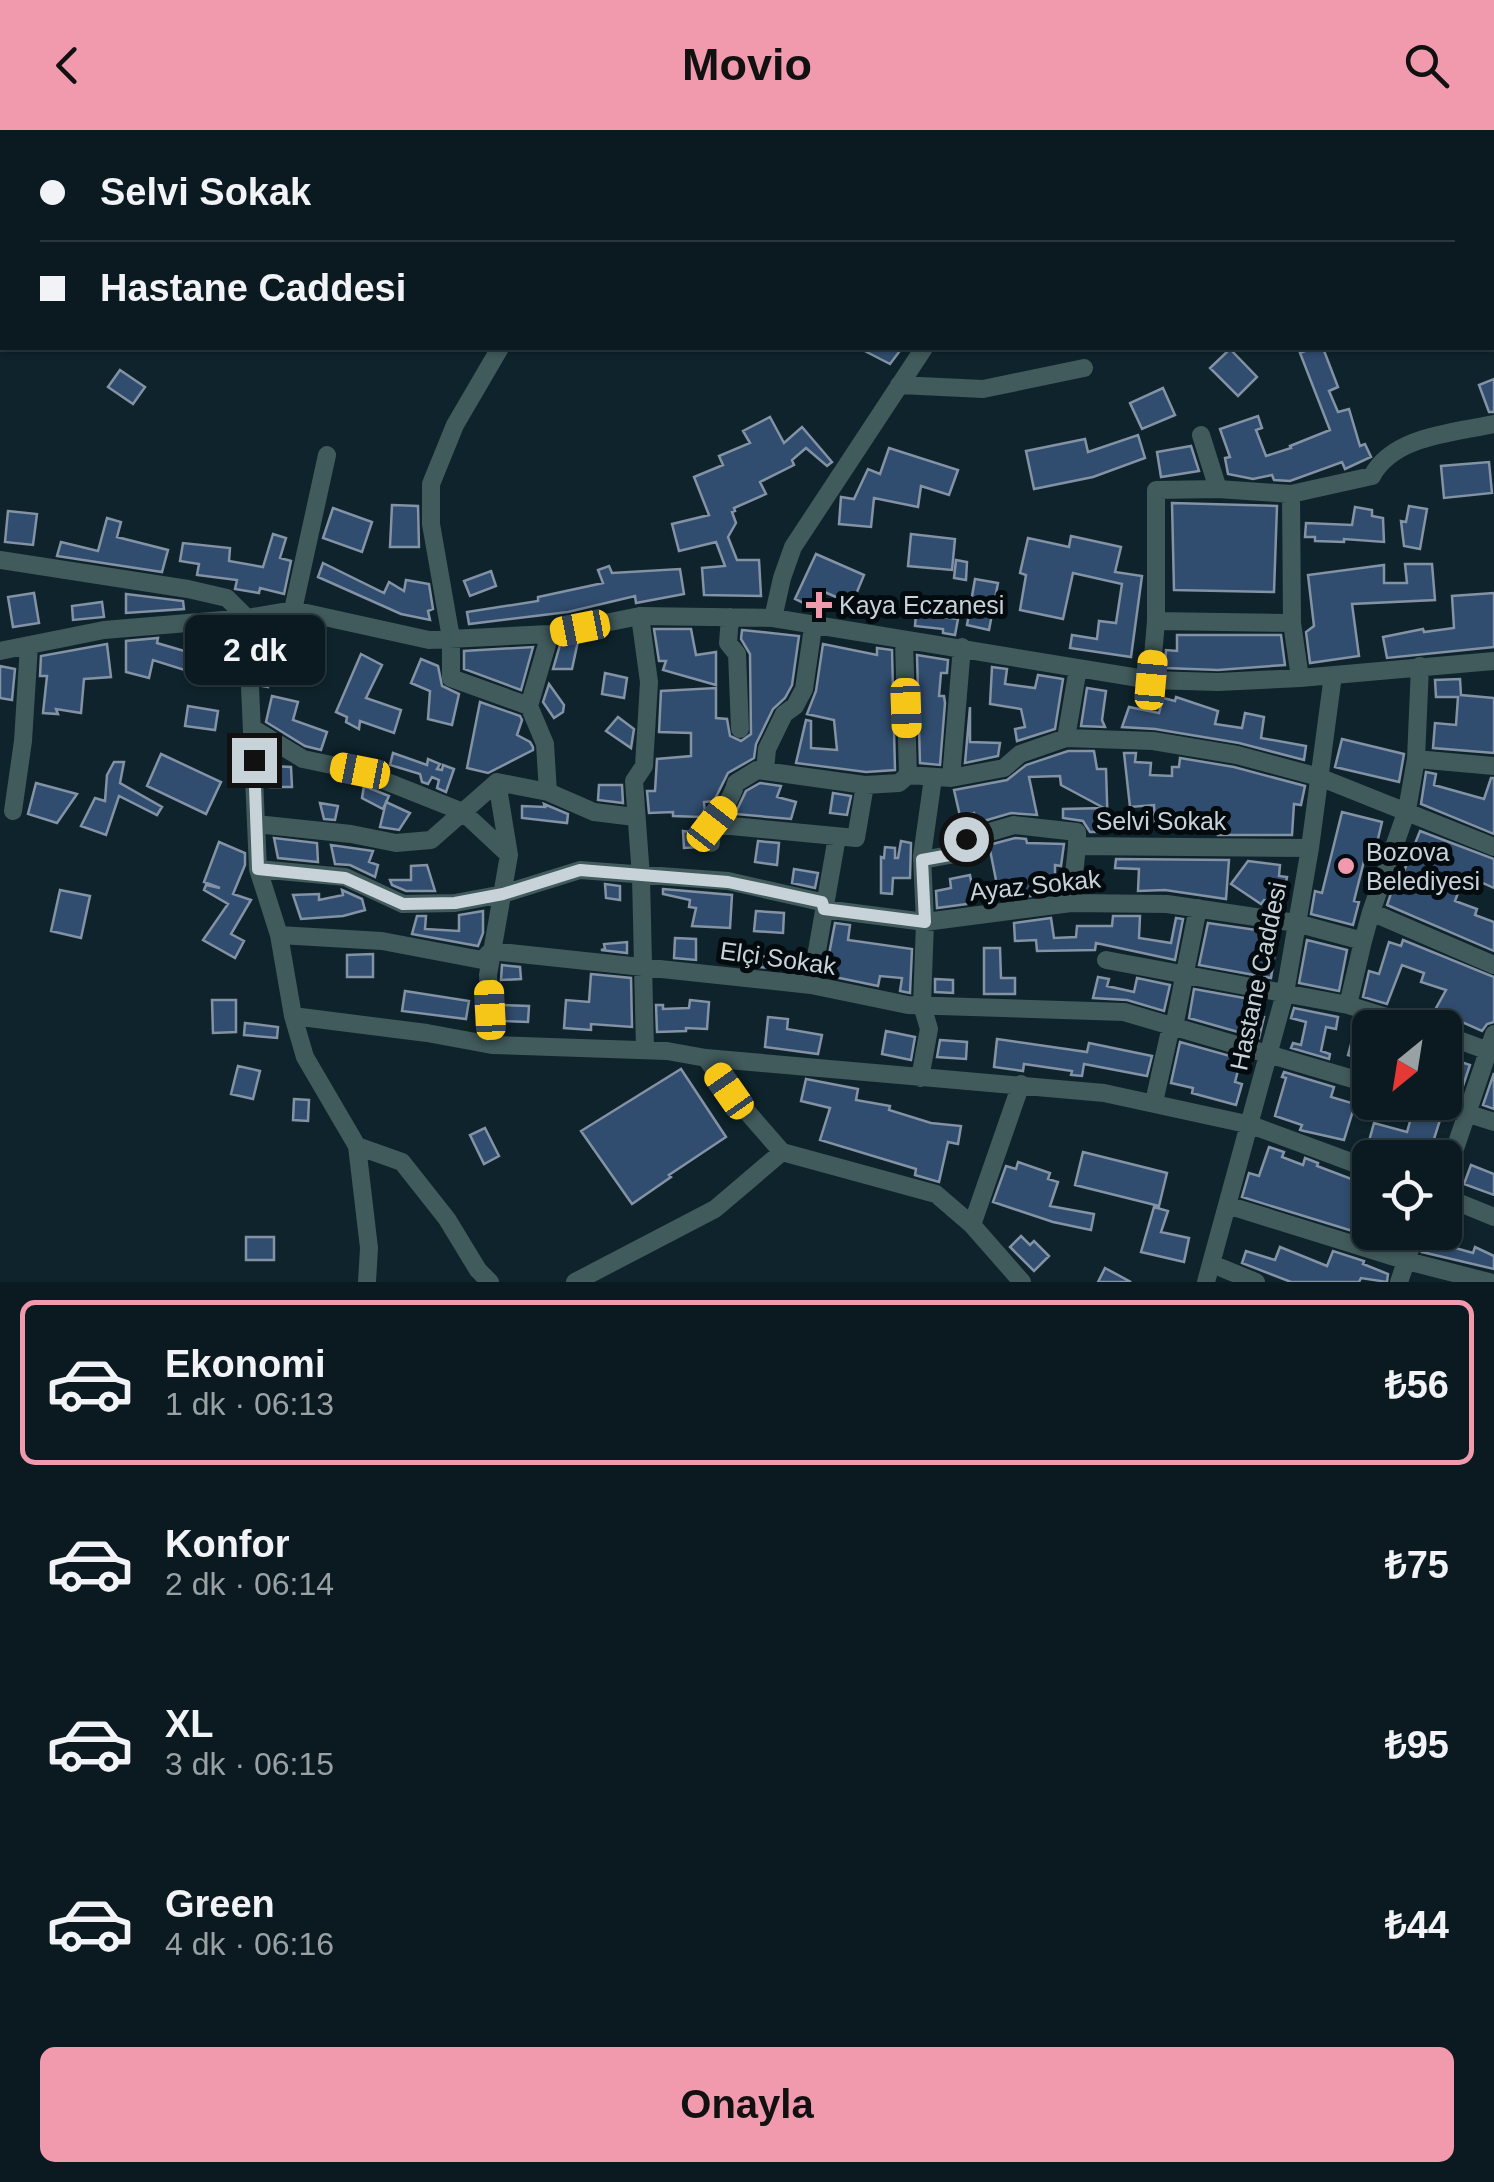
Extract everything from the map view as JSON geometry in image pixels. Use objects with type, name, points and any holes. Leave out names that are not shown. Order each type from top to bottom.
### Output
[{"type":"street","points":[[499,350],[455,425],[431,484],[431,524],[451,638],[451,678],[529,706]]},
{"type":"street","points":[[773,618],[793,547],[923,350]]},
{"type":"street","points":[[898,384],[983,388],[1084,368]]},
{"type":"street","points":[[1151,680],[1156,621],[1156,490],[1218,488],[1290,494],[1372,476],[1382,458],[1421,440],[1494,424]]},
{"type":"street","points":[[1202,435],[1218,488]]},
{"type":"street","points":[[293,610],[328,454]]},
{"type":"street","points":[[1290,494],[1292,623],[1300,678]]},
{"type":"street","points":[[0,560],[188,588],[227,598],[247,618],[258,869],[279,935],[293,1016],[305,1056],[357,1146],[368,1248],[367,1282]]},
{"type":"street","points":[[0,651],[104,630],[247,618],[293,610],[428,640],[550,634],[640,616],[773,618],[1151,680],[1300,678],[1494,661]]},
{"type":"street","points":[[640,616],[649,682],[644,766],[634,780],[641,877],[645,1050]]},
{"type":"street","points":[[730,617],[728,643],[737,654],[740,730]]},
{"type":"street","points":[[1156,621],[1292,623]]},
{"type":"street","points":[[765,771],[767,749],[784,714],[795,706],[804,688],[813,627]]},
{"type":"street","points":[[548,792],[545,744],[529,706],[550,634]]},
{"type":"street","points":[[864,784],[856,838],[711,834],[733,796],[736,783],[757,770],[864,784],[900,784],[908,776],[904,641]]},
{"type":"street","points":[[13,811],[23,741],[29,645]]},
{"type":"street","points":[[920,1078],[930,1029],[922,1005],[922,860],[942,778],[962,647]]},
{"type":"street","points":[[1348,1005],[1371,912],[1407,810],[1416,759],[1420,666]]},
{"type":"street","points":[[1066,738],[1078,668]]},
{"type":"street","name":"Hastane Caddesi","points":[[1209,1273],[1285,993],[1310,848],[1333,675]]},
{"type":"street","points":[[252,728],[303,759],[360,771],[463,812],[509,855]]},
{"type":"street","points":[[908,776],[942,778],[1004,768],[1020,754],[1066,738],[1154,741],[1237,755],[1319,776],[1494,847]]},
{"type":"street","points":[[1416,759],[1494,766]]},
{"type":"street","points":[[497,782],[548,792],[594,812],[635,817]]},
{"type":"street","points":[[256,824],[352,834],[396,843],[430,840],[497,782]]},
{"type":"street","points":[[492,1045],[488,975],[509,855],[497,782]]},
{"type":"street","name":"Selvi Sokak","points":[[922,860],[966,852],[966,839],[1014,824],[1077,832],[1077,846],[1310,848]]},
{"type":"street","points":[[811,986],[837,837]]},
{"type":"street","points":[[1071,903],[1077,846]]},
{"type":"street","name":"Ayaz Sokak","points":[[258,869],[345,878],[403,904],[455,903],[503,894],[580,870],[728,882],[808,898],[822,902],[824,909],[925,922],[1071,903],[1124,901],[1296,922],[1363,941]]},
{"type":"street","points":[[1154,1102],[1186,975],[1198,908]]},
{"type":"street","points":[[1371,912],[1494,965]]},
{"type":"street","name":"Elçi Sokak","points":[[279,935],[382,941],[482,960],[491,951],[811,986],[908,1005],[1124,1012],[1352,1078]]},
{"type":"street","points":[[1106,960],[1364,1010]]},
{"type":"street","points":[[293,1016],[492,1045],[645,1050],[1104,1093],[1251,1125],[1352,1162]]},
{"type":"street","points":[[1459,1140],[1492,1046],[1462,1039]]},
{"type":"street","points":[[706,1058],[782,1152],[936,1194],[972,1225],[1022,1282]]},
{"type":"street","points":[[972,1225],[1022,1084]]},
{"type":"street","points":[[1462,1112],[1494,1122]]},
{"type":"street","points":[[357,1146],[402,1162],[447,1218],[478,1270],[490,1282]]},
{"type":"street","points":[[575,1282],[715,1209],[782,1152]]},
{"type":"street","points":[[1462,1204],[1494,1217]]},
{"type":"street","points":[[1227,1205],[1407,1261],[1492,1281]]},
{"type":"street","points":[[1399,1282],[1410,1250]]},
{"type":"street","points":[[1209,1273],[1256,1282]]},
{"type":"building","points":[[863,350],[900,350],[890,364]]},
{"type":"building","points":[[1231,350],[1257,377],[1238,396],[1210,368]]},
{"type":"building","points":[[1324,350],[1338,387],[1329,391],[1338,412],[1349,409],[1360,446],[1365,444],[1371,457],[1345,469],[1342,462],[1290,481],[1274,480],[1272,475],[1253,479],[1228,474],[1225,458],[1230,457],[1220,429],[1258,416],[1262,428],[1256,430],[1266,456],[1330,430],[1300,353]]},
{"type":"building","points":[[120,370],[145,387],[133,404],[108,387]]},
{"type":"building","points":[[1494,379],[1494,412],[1489,412],[1479,385]]},
{"type":"building","points":[[1163,388],[1175,415],[1142,429],[1130,403]]},
{"type":"building","points":[[770,417],[784,443],[802,427],[832,462],[827,466],[806,448],[792,460],[794,465],[760,482],[766,494],[734,508],[736,523],[728,537],[737,560],[759,560],[761,596],[704,595],[702,568],[725,566],[716,542],[679,551],[672,524],[709,515],[694,477],[723,465],[719,456],[750,443],[743,431]]},
{"type":"building","points":[[1138,435],[1145,458],[1093,477],[1034,489],[1026,451],[1085,439],[1088,452]]},
{"type":"building","points":[[1191,446],[1199,471],[1161,477],[1157,452]]},
{"type":"building","points":[[889,448],[958,470],[949,495],[921,486],[918,507],[874,498],[871,527],[839,524],[841,497],[854,499],[868,469],[880,474]]},
{"type":"building","points":[[1489,462],[1492,493],[1444,498],[1441,466]]},
{"type":"building","points":[[1172,503],[1277,506],[1274,592],[1174,590]]},
{"type":"building","points":[[392,505],[418,506],[419,547],[390,547]]},
{"type":"building","points":[[1409,506],[1427,509],[1420,549],[1404,546],[1401,521],[1406,522]]},
{"type":"building","points":[[1355,507],[1372,510],[1372,516],[1383,518],[1384,542],[1315,541],[1315,537],[1305,537],[1306,523],[1352,525]]},
{"type":"building","points":[[333,508],[372,522],[362,552],[323,538]]},
{"type":"building","points":[[8,511],[37,514],[33,545],[5,542]]},
{"type":"building","points":[[107,518],[121,522],[117,537],[168,550],[162,572],[57,556],[61,542],[98,551]]},
{"type":"building","points":[[273,534],[286,538],[280,558],[291,561],[284,594],[260,588],[259,593],[235,589],[237,580],[197,575],[199,564],[180,561],[183,543],[230,548],[229,561],[263,567]]},
{"type":"building","points":[[911,534],[955,539],[952,570],[908,566]]},
{"type":"building","points":[[1071,536],[1121,547],[1115,572],[1142,576],[1131,657],[1070,648],[1072,635],[1097,639],[1099,621],[1116,623],[1122,584],[1073,573],[1063,619],[1020,610],[1026,575],[1020,573],[1028,538],[1069,547]]},
{"type":"building","points":[[816,554],[864,575],[852,604],[820,590],[812,607],[795,599]]},
{"type":"building","points":[[956,560],[967,562],[966,580],[954,578]]},
{"type":"building","points":[[323,563],[384,593],[389,582],[404,591],[406,580],[429,584],[433,609],[428,611],[430,620],[401,614],[318,577]]},
{"type":"building","points":[[1405,564],[1432,564],[1435,600],[1352,604],[1359,656],[1310,663],[1306,632],[1314,626],[1308,575],[1384,565],[1384,583],[1407,583]]},
{"type":"building","points":[[609,566],[612,573],[680,569],[684,594],[636,603],[635,596],[568,612],[469,624],[467,612],[538,601],[538,597],[603,583],[598,570]]},
{"type":"building","points":[[491,571],[496,586],[470,596],[464,581]]},
{"type":"building","points":[[975,579],[998,583],[989,630],[967,625]]},
{"type":"building","points":[[34,593],[39,623],[13,627],[8,597]]},
{"type":"building","points":[[1494,593],[1494,647],[1387,658],[1383,637],[1454,628],[1452,596]]},
{"type":"building","points":[[126,594],[183,601],[184,609],[126,613]]},
{"type":"building","points":[[917,601],[942,603],[941,617],[958,619],[955,635],[943,633],[943,629],[915,626]]},
{"type":"building","points":[[102,602],[104,617],[73,620],[72,606]]},
{"type":"building","points":[[654,629],[691,629],[696,655],[716,652],[716,685],[663,670],[666,661],[659,661]]},
{"type":"building","points":[[742,630],[799,636],[792,685],[773,709],[756,744],[754,758],[728,773],[714,801],[704,802],[705,813],[701,817],[649,813],[647,791],[655,791],[657,759],[691,756],[691,733],[659,732],[661,691],[716,688],[716,718],[727,719],[730,736],[741,741],[751,734],[750,654],[741,639]]},
{"type":"building","points":[[1177,635],[1281,635],[1285,665],[1218,670],[1165,668],[1166,650],[1177,651]]},
{"type":"building","points":[[158,638],[157,643],[191,653],[194,645],[219,654],[210,678],[153,660],[149,678],[126,672],[126,641]]},
{"type":"building","points":[[578,641],[572,669],[553,669],[560,645]]},
{"type":"building","points":[[107,644],[111,677],[84,679],[81,713],[56,709],[58,714],[43,713],[47,676],[40,676],[41,656]]},
{"type":"building","points":[[823,644],[877,655],[877,648],[892,650],[895,770],[866,772],[796,763],[806,720],[811,721],[811,748],[837,750],[834,720],[807,714],[816,691]]},
{"type":"building","points":[[533,647],[521,690],[464,669],[464,651]]},
{"type":"building","points":[[261,654],[271,655],[268,687],[262,686]]},
{"type":"building","points":[[361,654],[382,665],[366,698],[401,710],[394,733],[360,721],[359,729],[336,712]]},
{"type":"building","points":[[917,655],[948,660],[947,673],[941,673],[939,696],[944,696],[945,703],[940,765],[920,763]]},
{"type":"building","points":[[421,659],[438,666],[442,686],[459,694],[452,725],[428,719],[430,691],[411,683]]},
{"type":"building","points":[[0,666],[15,669],[12,700],[0,698]]},
{"type":"building","points":[[992,667],[1007,669],[1005,684],[1035,688],[1038,675],[1063,679],[1055,729],[1017,741],[1015,729],[1025,727],[1021,709],[990,704]]},
{"type":"building","points":[[605,673],[627,678],[624,698],[602,694]]},
{"type":"building","points":[[1460,679],[1461,695],[1494,698],[1494,753],[1433,748],[1435,723],[1456,725],[1458,697],[1436,697],[1435,680]]},
{"type":"building","points":[[549,684],[564,705],[563,712],[554,718],[543,702]]},
{"type":"building","points":[[1087,688],[1106,691],[1102,720],[1105,727],[1081,726]]},
{"type":"building","points":[[272,696],[298,702],[293,720],[327,732],[321,750],[305,746],[266,722]]},
{"type":"building","points":[[1176,697],[1218,711],[1215,724],[1242,728],[1245,713],[1264,717],[1261,738],[1306,746],[1304,760],[1239,743],[1122,727],[1129,707],[1159,713],[1163,698],[1175,701]]},
{"type":"building","points":[[480,702],[520,716],[517,735],[530,742],[533,750],[488,773],[467,768]]},
{"type":"building","points":[[188,706],[218,711],[215,730],[185,726]]},
{"type":"building","points":[[970,707],[970,742],[1000,743],[998,756],[965,763]]},
{"type":"building","points":[[618,717],[634,729],[631,748],[606,731]]},
{"type":"building","points":[[1342,739],[1404,754],[1399,782],[1335,767]]},
{"type":"building","points":[[1068,751],[1094,751],[1097,769],[1106,769],[1108,832],[1090,832],[1083,821],[1063,818],[1063,809],[1104,808],[1061,785],[1060,776],[1029,777],[1037,815],[1011,813],[977,823],[974,813],[960,816],[954,790],[1007,780],[1026,765]]},
{"type":"building","points":[[393,753],[427,765],[428,759],[440,764],[437,769],[442,770],[443,765],[454,769],[446,792],[437,788],[439,780],[432,777],[428,784],[422,782],[420,774],[390,765]]},
{"type":"building","points":[[1124,753],[1136,753],[1135,762],[1151,763],[1150,775],[1172,776],[1172,767],[1179,767],[1180,758],[1234,767],[1305,786],[1301,805],[1294,804],[1292,835],[1218,835],[1218,830],[1195,830],[1195,825],[1155,826],[1154,805],[1130,807]]},
{"type":"building","points":[[161,754],[221,782],[206,814],[147,786]]},
{"type":"building","points":[[114,762],[124,762],[120,783],[162,807],[157,815],[119,796],[106,835],[81,826],[95,798],[105,801],[107,775]]},
{"type":"building","points":[[270,766],[291,767],[292,787],[270,787]]},
{"type":"building","points":[[1426,772],[1436,774],[1434,785],[1484,799],[1494,778],[1494,834],[1421,804]]},
{"type":"building","points":[[36,783],[77,794],[57,823],[28,814]]},
{"type":"building","points":[[760,783],[781,786],[777,797],[796,802],[791,819],[735,814],[746,791]]},
{"type":"building","points":[[599,785],[622,785],[623,803],[598,800]]},
{"type":"building","points":[[364,786],[389,796],[383,809],[362,798]]},
{"type":"building","points":[[833,793],[851,796],[847,815],[830,813]]},
{"type":"building","points":[[386,802],[410,813],[399,830],[380,827]]},
{"type":"building","points":[[320,803],[338,806],[335,820],[324,819]]},
{"type":"building","points":[[544,804],[568,814],[567,823],[522,818],[522,806],[545,807]]},
{"type":"building","name":"Bozova Belediyesi","points":[[1342,812],[1382,822],[1376,847],[1368,845],[1354,901],[1359,902],[1353,925],[1311,914],[1315,891],[1322,893]]},
{"type":"building","points":[[683,831],[700,833],[699,847],[684,848]]},
{"type":"building","points":[[1420,831],[1494,859],[1494,888],[1465,875],[1455,901],[1477,909],[1475,915],[1494,922],[1494,951],[1387,905],[1399,870],[1404,871]]},
{"type":"building","points":[[274,838],[317,843],[318,862],[278,858]]},
{"type":"building","points":[[1026,839],[1027,843],[1064,844],[1061,866],[1055,865],[1055,889],[1047,890],[1047,894],[1000,900],[989,845]]},
{"type":"building","points":[[758,841],[779,843],[777,865],[755,862]]},
{"type":"building","points":[[901,841],[911,843],[910,878],[893,878],[892,894],[881,893],[881,857],[884,858],[885,847],[895,848],[898,858]]},
{"type":"building","points":[[219,842],[245,853],[245,865],[233,894],[251,900],[231,934],[244,941],[235,958],[203,940],[228,904],[204,890],[206,885],[220,888],[204,882]]},
{"type":"building","points":[[331,845],[373,851],[369,862],[378,865],[375,877],[350,865],[335,864]]},
{"type":"building","points":[[1116,859],[1229,860],[1226,899],[1165,890],[1138,891],[1139,869],[1115,868]]},
{"type":"building","points":[[1248,861],[1280,865],[1279,876],[1287,877],[1282,903],[1264,900],[1261,904],[1231,884]]},
{"type":"building","points":[[427,865],[435,891],[406,891],[392,885],[390,880],[411,880],[411,866]]},
{"type":"building","points":[[794,869],[818,873],[815,888],[792,883]]},
{"type":"building","points":[[970,875],[975,903],[937,908],[936,891],[951,888],[950,879]]},
{"type":"building","points":[[605,884],[620,886],[620,900],[606,898]]},
{"type":"building","points":[[663,889],[732,895],[730,928],[692,926],[696,908],[689,907],[690,900],[663,894]]},
{"type":"building","points":[[60,890],[90,896],[81,938],[51,931]]},
{"type":"building","points":[[342,890],[362,899],[365,910],[301,919],[293,895],[319,894],[319,900],[343,895]]},
{"type":"building","points":[[483,911],[483,933],[478,946],[412,934],[417,916],[426,916],[425,929],[459,931],[459,915]]},
{"type":"building","points":[[756,911],[784,913],[783,933],[754,931]]},
{"type":"building","points":[[1113,916],[1140,916],[1139,938],[1171,943],[1176,918],[1183,919],[1175,960],[1096,943],[1095,950],[1037,951],[1036,940],[1015,941],[1014,923],[1051,918],[1054,938],[1076,937],[1077,926],[1112,926]]},
{"type":"building","points":[[835,923],[850,925],[848,940],[912,949],[910,993],[900,991],[902,978],[880,976],[878,986],[825,975]]},
{"type":"building","points":[[1208,923],[1278,933],[1271,978],[1199,965]]},
{"type":"building","points":[[675,938],[696,939],[696,960],[674,958]]},
{"type":"building","points":[[1307,940],[1347,950],[1339,991],[1299,983]]},
{"type":"building","points":[[1403,940],[1494,977],[1494,1022],[1482,1031],[1462,1022],[1462,1010],[1435,1010],[1446,990],[1421,982],[1424,973],[1402,965],[1387,1004],[1363,997],[1369,971],[1379,974],[1389,942],[1401,946]]},
{"type":"building","points":[[627,942],[627,953],[601,950],[605,949],[604,944]]},
{"type":"building","points":[[984,948],[1000,948],[1001,978],[1015,978],[1015,994],[984,994]]},
{"type":"building","points":[[741,953],[782,959],[781,969],[739,965]]},
{"type":"building","points":[[373,954],[373,977],[347,977],[347,955]]},
{"type":"building","points":[[502,965],[520,967],[521,979],[501,980]]},
{"type":"building","points":[[591,974],[631,978],[632,1027],[591,1024],[591,1030],[564,1028],[566,1000],[589,1002]]},
{"type":"building","points":[[1098,977],[1109,979],[1107,986],[1134,992],[1137,978],[1170,985],[1164,1011],[1127,1000],[1093,998]]},
{"type":"building","points":[[935,979],[953,980],[953,993],[935,992]]},
{"type":"building","points":[[1194,989],[1261,1001],[1257,1016],[1264,1017],[1259,1038],[1189,1018]]},
{"type":"building","points":[[405,991],[469,1001],[466,1019],[402,1011]]},
{"type":"building","points":[[212,1000],[236,1000],[236,1032],[213,1033]]},
{"type":"building","points":[[690,1000],[709,1002],[707,1029],[657,1032],[656,1005],[663,1005],[663,1009],[689,1008]]},
{"type":"building","points":[[502,1005],[529,1006],[528,1022],[503,1021]]},
{"type":"building","points":[[1294,1008],[1338,1017],[1336,1029],[1326,1027],[1321,1051],[1330,1054],[1329,1059],[1291,1048],[1293,1043],[1301,1045],[1306,1022],[1291,1018]]},
{"type":"building","points":[[768,1017],[788,1019],[787,1029],[822,1035],[818,1054],[765,1047]]},
{"type":"building","points":[[245,1023],[278,1027],[277,1038],[244,1035]]},
{"type":"building","points":[[886,1031],[915,1037],[911,1060],[882,1054]]},
{"type":"building","points":[[997,1039],[1087,1052],[1089,1043],[1152,1056],[1147,1076],[1084,1064],[1082,1076],[1024,1064],[1023,1071],[994,1067]]},
{"type":"building","points":[[940,1040],[967,1042],[966,1059],[937,1057]]},
{"type":"building","points":[[1180,1042],[1241,1059],[1235,1082],[1242,1084],[1236,1105],[1171,1083]]},
{"type":"building","points":[[1462,1062],[1470,1065],[1462,1089]]},
{"type":"building","points":[[238,1066],[260,1071],[253,1099],[231,1094]]},
{"type":"building","points":[[681,1069],[726,1137],[632,1204],[581,1131]]},
{"type":"building","points":[[1284,1072],[1334,1087],[1331,1097],[1352,1103],[1344,1140],[1300,1130],[1302,1125],[1275,1116],[1286,1078],[1282,1077]]},
{"type":"building","points":[[1494,1073],[1494,1109],[1483,1105]]},
{"type":"building","points":[[806,1079],[858,1089],[856,1100],[890,1106],[889,1110],[931,1123],[961,1126],[958,1144],[948,1142],[939,1182],[915,1175],[916,1169],[820,1140],[830,1108],[801,1101]]},
{"type":"building","points":[[294,1099],[309,1100],[308,1121],[293,1120]]},
{"type":"building","points":[[1410,1120],[1440,1120],[1434,1140],[1369,1140],[1374,1123],[1407,1132]]},
{"type":"building","points":[[485,1128],[499,1156],[484,1164],[470,1135]]},
{"type":"building","points":[[1269,1147],[1284,1152],[1282,1157],[1303,1165],[1305,1158],[1352,1179],[1352,1231],[1242,1197],[1249,1173],[1259,1176]]},
{"type":"building","points":[[1083,1152],[1167,1173],[1159,1206],[1075,1185]]},
{"type":"building","points":[[1018,1162],[1050,1173],[1048,1179],[1058,1182],[1050,1206],[1094,1214],[1091,1230],[993,1202],[1006,1166],[1016,1169]]},
{"type":"building","points":[[1471,1165],[1494,1174],[1494,1195],[1464,1184]]},
{"type":"building","points":[[1154,1207],[1168,1211],[1161,1232],[1189,1238],[1184,1262],[1141,1252]]},
{"type":"building","points":[[1021,1236],[1030,1245],[1034,1241],[1049,1256],[1034,1271],[1010,1247]]},
{"type":"building","points":[[246,1237],[274,1237],[274,1260],[246,1260]]},
{"type":"building","points":[[1280,1247],[1327,1266],[1333,1251],[1364,1261],[1363,1264],[1388,1274],[1387,1282],[1361,1278],[1359,1282],[1291,1282],[1242,1263],[1246,1251],[1275,1260]]},
{"type":"building","points":[[1475,1247],[1494,1256],[1494,1269],[1422,1252],[1473,1253]]},
{"type":"building","points":[[1105,1268],[1131,1282],[1098,1282]]},
{"type":"place","name":"Kaya Eczanesi","points":[[819,605]]},
{"type":"place","name":"Bozova Belediyesi","points":[[1346,866]]},
{"type":"route","points":[[254,760],[258,869],[345,878],[403,904],[455,903],[503,894],[580,870],[728,882],[808,898],[822,902],[824,909],[925,922],[922,860],[966,852],[966,839]]}]
